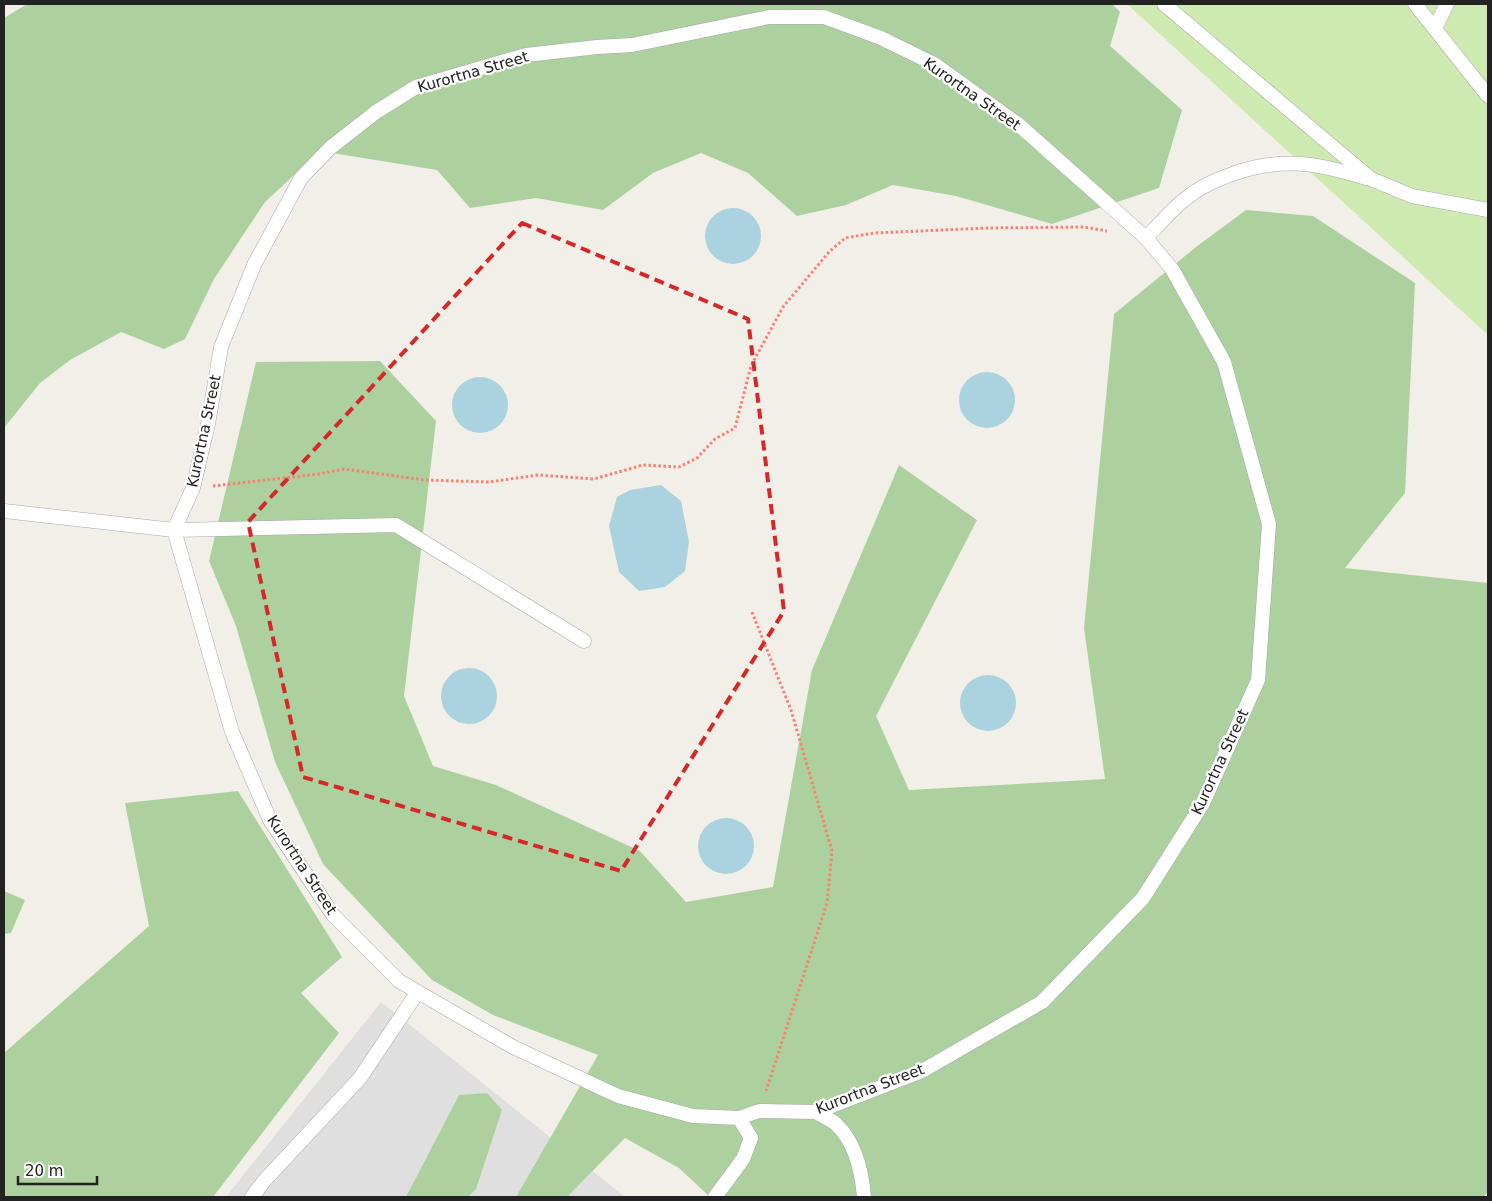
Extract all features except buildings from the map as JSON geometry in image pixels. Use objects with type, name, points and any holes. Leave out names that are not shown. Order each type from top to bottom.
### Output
[{"type":"lane","points":[[1164,4],[1371,179]]},
{"type":"lane","points":[[1415,4],[1488,96]]},
{"type":"lane","points":[[1435,28],[1446,4]]},
{"type":"lane","name":"Kurortna Street","points":[[769,17],[824,17],[881,38],[934,64],[1019,125],[1146,238],[1172,268],[1224,362],[1269,524],[1258,680],[1203,802],[1143,898],[1042,1002],[922,1071],[816,1112],[759,1112],[739,1118],[694,1116],[618,1096],[513,1047],[399,981],[334,915],[270,820],[232,732],[174,530],[193,488],[208,424],[221,347],[254,265],[301,178],[330,148],[376,112],[416,87],[526,55],[597,46],[632,45],[769,17]]},
{"type":"lane","points":[[1146,238],[1184,199],[1211,181],[1260,165],[1282,163],[1324,166],[1371,179],[1412,196],[1488,210]]},
{"type":"lane","points":[[4,511],[174,530],[396,525],[584,641]]},
{"type":"lane","points":[[252,1197],[264,1180],[360,1078],[417,993]]},
{"type":"lane","points":[[816,1112],[836,1124],[849,1140],[859,1164],[864,1197]]},
{"type":"lane","points":[[715,1197],[743,1158],[751,1138],[739,1118]]},
{"type":"path","points":[[193,488],[319,474],[344,469],[424,480],[489,482],[538,475],[594,479],[643,465],[680,467],[697,458],[715,439],[735,428],[751,366],[783,307],[829,252],[844,238],[874,233],[988,228],[1084,227],[1111,232]]},
{"type":"path","points":[[752,612],[791,710],[832,851],[827,903],[759,1112]]},
{"type":"highlighted area","points":[[522,223],[748,319],[784,611],[621,871],[303,777],[248,522]]},
{"type":"shaded area","points":[[381,1002],[625,1197],[226,1197]]},
{"type":"green space","points":[[27,4],[1112,4],[1120,12],[1110,46],[1182,110],[1159,188],[1052,224],[956,196],[893,185],[846,205],[797,216],[748,173],[701,153],[653,173],[603,210],[536,198],[470,208],[437,170],[320,151],[265,202],[214,279],[185,339],[164,349],[121,332],[70,360],[40,383],[4,428],[4,18]]},
{"type":"green space","points":[[1127,4],[1488,4],[1488,335]]},
{"type":"green space","points":[[1246,210],[1313,216],[1415,283],[1405,493],[1345,568],[1488,583],[1488,1191],[1484,1197],[710,1197],[679,1168],[625,1138],[567,1197],[516,1197],[598,1055],[493,1015],[432,980],[323,864],[275,762],[236,626],[209,561],[256,362],[380,361],[436,421],[404,696],[433,766],[496,785],[640,851],[686,902],[773,887],[812,670],[899,465],[977,520],[876,716],[909,790],[1105,779],[1084,628],[1114,314],[1196,247]]},
{"type":"green space","points":[[238,791],[342,957],[301,993],[339,1033],[213,1197],[4,1197],[4,1053],[149,926],[125,803]]},
{"type":"green space","points":[[4,891],[25,900],[11,933],[4,934]]},
{"type":"green space","points":[[487,1093],[502,1110],[476,1189],[468,1197],[406,1197],[459,1095]]},
{"type":"water","points":[[727,208],[739,208],[749,212],[757,220],[761,236],[757,252],[749,260],[739,264],[727,264],[717,260],[709,252],[705,242],[705,230],[709,220],[717,212]]},
{"type":"water","points":[[981,372],[993,372],[1003,376],[1011,384],[1015,400],[1011,416],[1003,424],[993,428],[981,428],[971,424],[963,416],[959,406],[959,394],[963,384],[971,376]]},
{"type":"water","points":[[474,377],[486,377],[496,381],[504,389],[508,405],[504,421],[496,429],[486,433],[474,433],[464,429],[456,421],[452,411],[452,399],[456,389],[464,381]]},
{"type":"water","points":[[661,485],[681,501],[689,542],[685,571],[665,587],[639,591],[619,572],[609,526],[617,497],[630,490]]},
{"type":"water","points":[[463,668],[475,668],[485,672],[493,680],[497,696],[493,712],[485,720],[475,724],[463,724],[453,720],[445,712],[441,702],[441,690],[445,680],[453,672]]},
{"type":"water","points":[[982,675],[994,675],[1004,679],[1012,687],[1016,703],[1012,719],[1004,727],[994,731],[982,731],[972,727],[964,719],[960,709],[960,697],[964,687],[972,679]]},
{"type":"water","points":[[720,818],[732,818],[742,822],[750,830],[754,846],[750,862],[742,870],[732,874],[720,874],[710,870],[702,862],[698,852],[698,840],[702,830],[710,822]]}]
